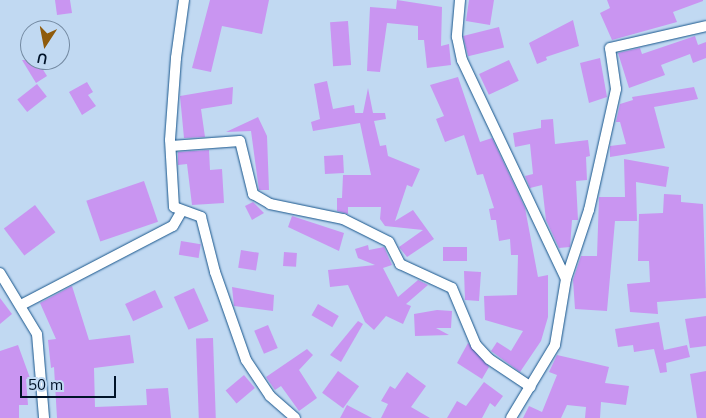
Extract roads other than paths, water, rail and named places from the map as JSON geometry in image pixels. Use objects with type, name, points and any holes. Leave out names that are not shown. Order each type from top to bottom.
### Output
[{"type":"street","points":[[184,0],[176,58],[171,146],[174,207],[181,212],[201,217],[215,272],[246,360],[270,396],[295,418]]},
{"type":"street","points":[[460,0],[457,37],[462,60],[566,279]]},
{"type":"street","points":[[511,418],[555,345],[566,279],[589,210],[616,89],[610,48],[706,26]]},
{"type":"street","points":[[171,146],[240,141],[253,194],[270,204],[343,219],[390,242],[400,264],[452,288],[476,345],[489,359],[531,387]]},
{"type":"street","points":[[22,305],[173,226],[181,212]]},
{"type":"street","points":[[0,273],[22,305],[37,334],[44,418]]}]
